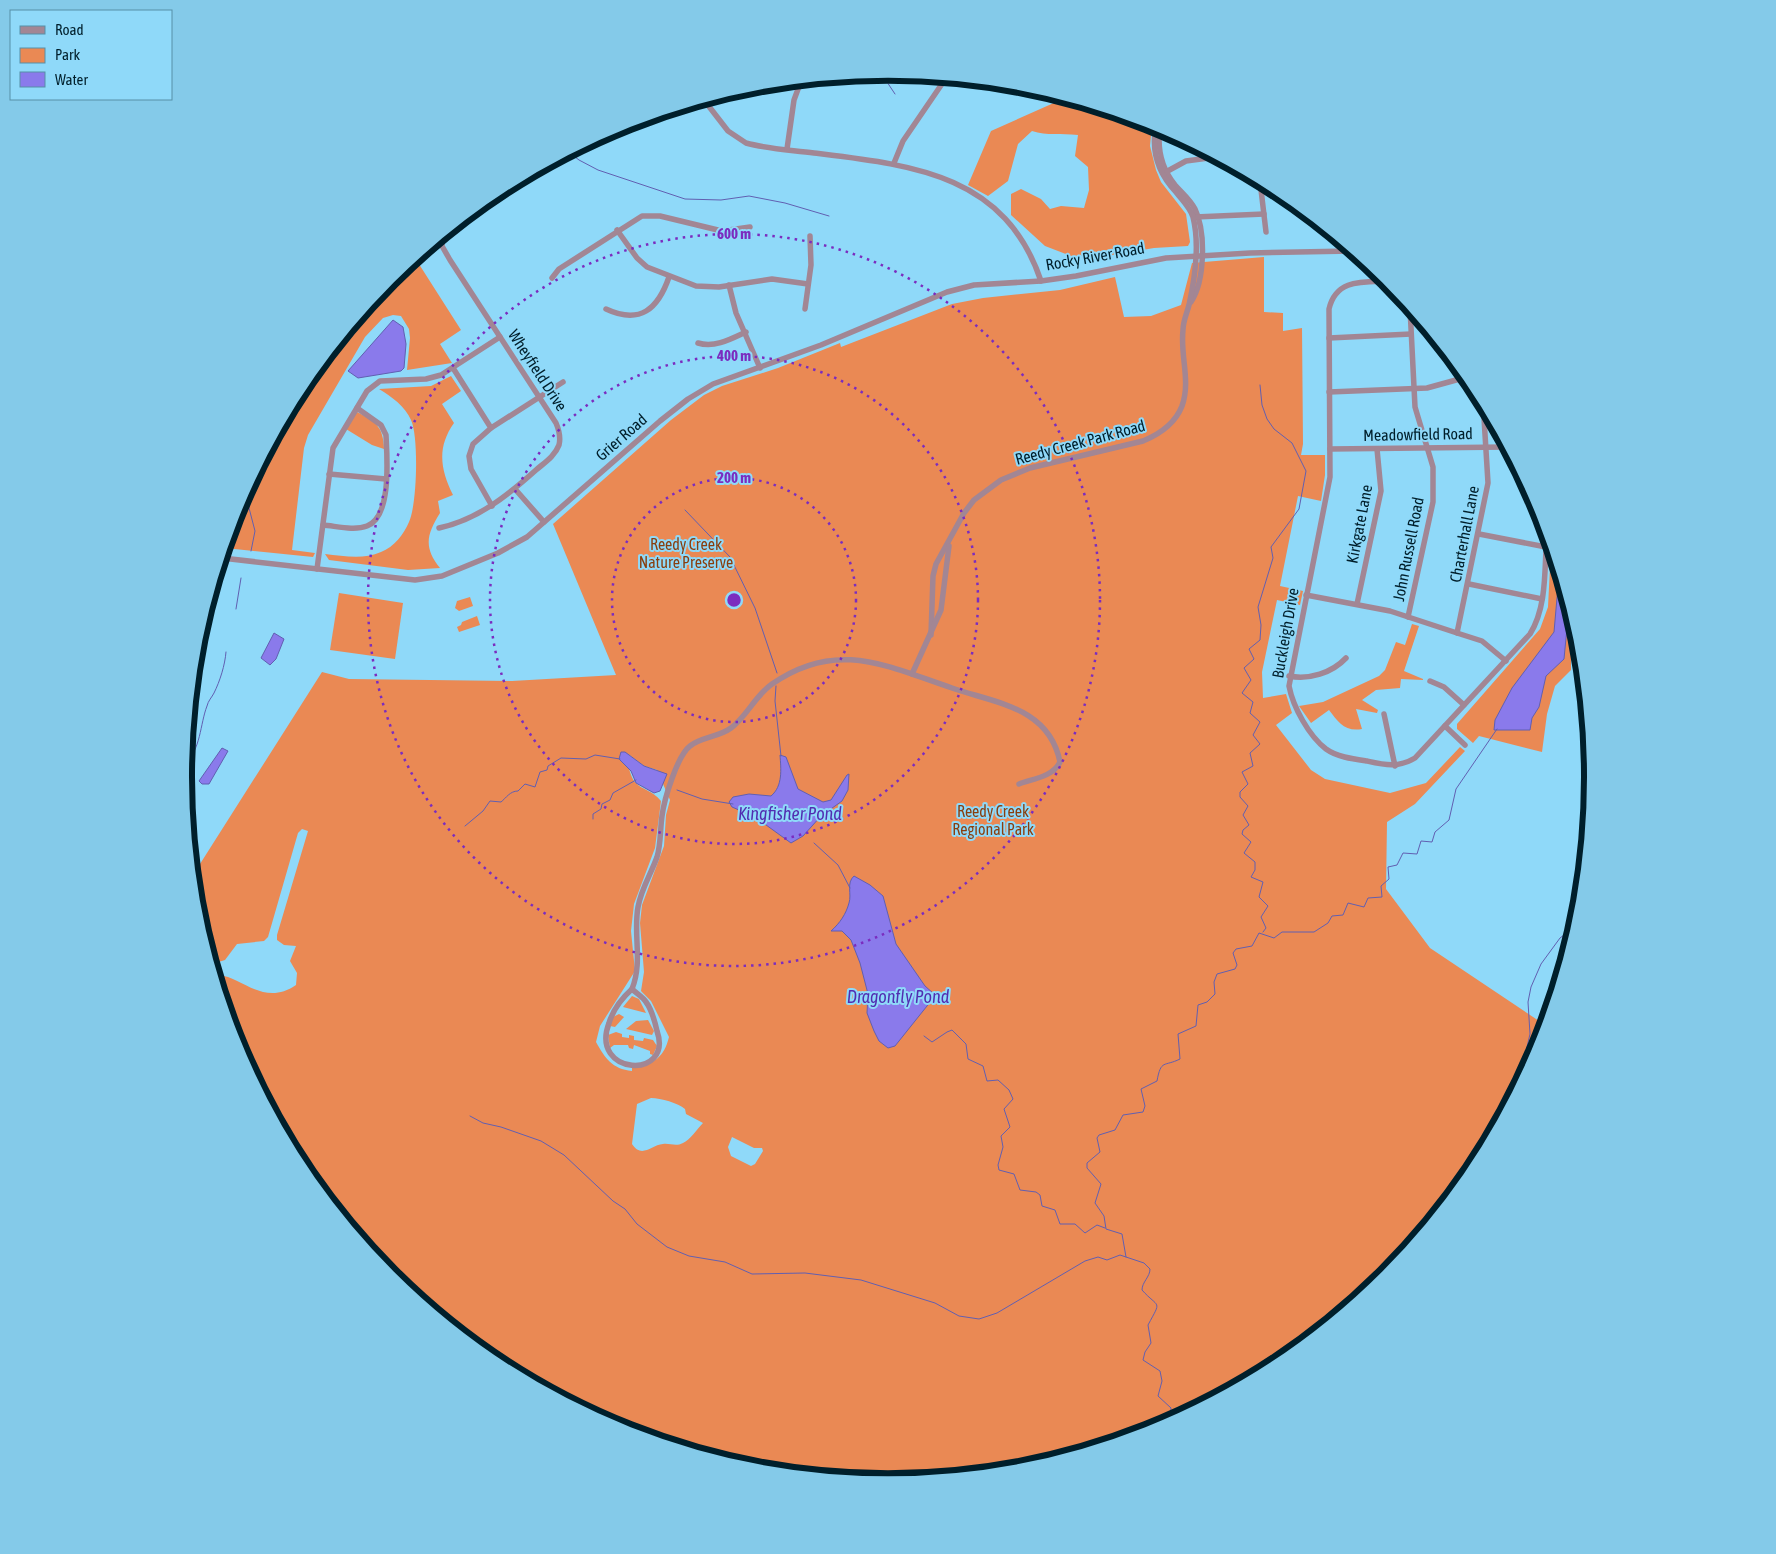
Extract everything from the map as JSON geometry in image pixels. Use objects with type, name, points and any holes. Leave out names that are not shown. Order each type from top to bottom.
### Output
[{"type":"street","points":[[894,163],[903,141],[942,84]]},
{"type":"street","points":[[787,149],[794,100],[799,87]]},
{"type":"street","name":"Rocky River Road","points":[[708,105],[728,131],[740,140],[750,144],[894,163],[955,184],[991,205],[1018,232],[1035,264],[1041,281],[1145,261],[1199,256],[1344,251]]},
{"type":"street","points":[[1155,135],[1154,147],[1164,173],[1195,217],[1264,214]]},
{"type":"street","points":[[1159,136],[1158,142],[1164,173]]},
{"type":"street","points":[[1164,173],[1186,160],[1206,158]]},
{"type":"street","points":[[1261,190],[1266,232]]},
{"type":"street","points":[[552,278],[558,268],[636,218],[647,214],[722,231],[750,227]]},
{"type":"street","name":"Reedy Creek Park Road","points":[[931,635],[933,576],[936,564],[953,532],[974,500],[1001,480],[1030,468],[1143,441],[1168,427],[1178,414],[1185,394],[1182,331],[1189,304],[1198,286],[1199,256],[1195,217]]},
{"type":"street","points":[[618,230],[642,263],[669,277],[707,288],[772,279],[808,284]]},
{"type":"street","points":[[805,309],[812,246],[810,236]]},
{"type":"street","name":"Wheyfield Drive","points":[[439,528],[453,525],[492,506],[515,489],[552,456],[559,444],[559,430],[442,246],[442,243]]},
{"type":"street","points":[[1024,282],[1034,274],[1035,264]]},
{"type":"street","points":[[606,309],[625,316],[646,311],[659,300],[669,277]]},
{"type":"street","name":"Grier Road","points":[[227,559],[415,580],[433,579],[471,565],[512,546],[544,522],[688,399],[720,381],[760,368],[958,289],[1041,281]]},
{"type":"street","name":"Buckleigh Drive","points":[[1376,282],[1353,283],[1339,289],[1332,297],[1328,309],[1330,477],[1289,676],[1289,686],[1294,706],[1326,749],[1340,756],[1395,766]]},
{"type":"street","points":[[729,285],[736,313],[746,332],[760,368]]},
{"type":"street","name":"John Russell Road","points":[[1408,617],[1433,502],[1433,467],[1415,407],[1411,318]]},
{"type":"street","points":[[698,343],[709,346],[746,332]]},
{"type":"street","points":[[1329,338],[1412,334]]},
{"type":"street","points":[[317,569],[333,448],[367,390],[380,381],[434,378],[453,368],[500,337]]},
{"type":"street","points":[[453,368],[491,428]]},
{"type":"street","points":[[1329,392],[1414,389],[1437,386],[1459,380]]},
{"type":"street","points":[[492,506],[471,468],[469,456],[477,438],[563,382]]},
{"type":"street","points":[[323,525],[354,528],[367,526],[376,520],[383,506],[386,479],[386,435],[380,425],[356,408]]},
{"type":"street","name":"Charterhall Lane","points":[[1457,633],[1488,492],[1484,418]]},
{"type":"street","name":"Meadowfield Road","points":[[1330,449],[1500,447]]},
{"type":"street","name":"Kirkgate Lane","points":[[1357,604],[1381,491],[1377,449]]},
{"type":"street","points":[[329,474],[386,479]]},
{"type":"street","points":[[515,489],[544,522]]},
{"type":"street","name":"Reedy Creek Park Road","points":[[912,674],[941,610],[948,549],[953,532]]},
{"type":"street","points":[[1479,534],[1545,547]]},
{"type":"street","points":[[1384,714],[1395,766],[1415,758],[1534,629],[1541,613],[1546,550]]},
{"type":"street","points":[[1469,584],[1542,599]]},
{"type":"street","points":[[1306,595],[1357,604],[1408,617],[1490,646],[1506,660]]},
{"type":"street","points":[[1289,676],[1314,677],[1340,664],[1346,658]]},
{"type":"street","points":[[632,989],[646,1002],[661,1042],[656,1056],[645,1064],[636,1066],[616,1060],[606,1047],[605,1037],[612,1015],[632,989],[638,973],[636,932],[638,906],[656,858],[662,814],[669,792],[686,750],[690,746],[730,728],[771,684],[813,664],[841,659],[866,660],[893,666],[963,692],[1018,708],[1031,717],[1052,742],[1060,762],[1057,768],[1049,774],[1018,784]]},
{"type":"street","points":[[1430,681],[1444,687],[1464,706]]},
{"type":"street","points":[[1445,726],[1465,745]]},
{"type":"green space","points":[[1056,102],[1112,118],[1151,133],[1150,146],[1161,182],[1186,214],[1190,242],[1188,246],[1154,248],[1107,256],[1071,256],[1045,246],[1011,215],[1011,194],[1021,189],[1041,199],[1050,209],[1061,206],[1084,208],[1089,190],[1088,167],[1075,156],[1078,135],[1049,134],[1032,131],[1018,144],[1008,181],[988,196],[968,185],[991,131]]},
{"type":"green space","points":[[1264,257],[1264,312],[1283,313],[1283,331],[1302,328],[1303,444],[1301,455],[1325,455],[1325,475],[1321,501],[1298,496],[1280,586],[1303,591],[1300,605],[1277,600],[1262,672],[1263,698],[1286,694],[1292,713],[1276,725],[1311,770],[1325,779],[1390,793],[1426,783],[1460,747],[1465,751],[1415,804],[1387,822],[1386,889],[1430,948],[1539,1021],[1512,1085],[1491,1125],[1440,1201],[1411,1236],[1347,1300],[1312,1329],[1236,1380],[1196,1401],[1112,1436],[1068,1449],[979,1467],[934,1471],[888,1473],[797,1467],[708,1449],[664,1436],[622,1420],[540,1380],[464,1329],[396,1269],[365,1236],[336,1201],[285,1125],[245,1043],[222,976],[251,988],[272,993],[284,991],[296,985],[297,973],[290,961],[296,946],[284,945],[277,940],[277,935],[308,831],[302,829],[298,833],[268,937],[264,941],[237,944],[225,960],[218,962],[198,867],[322,672],[349,679],[512,681],[616,675],[553,524],[671,420],[704,395],[722,386],[778,368],[840,343],[841,347],[952,304],[983,298],[1060,290],[1115,277],[1124,317],[1151,316],[1181,305],[1192,263]],"holes":[[[628,754],[644,766],[657,770],[670,800],[666,815],[664,846],[642,905],[640,923],[644,972],[641,991],[651,1001],[669,1037],[661,1055],[652,1062],[632,1068],[632,1071],[619,1068],[610,1062],[596,1042],[600,1026],[635,971],[631,931],[634,904],[655,848],[661,801],[634,781],[629,770]],[[651,1098],[669,1101],[682,1107],[685,1109],[686,1114],[703,1123],[686,1142],[675,1145],[663,1144],[647,1150],[639,1150],[632,1144],[637,1104]],[[732,1137],[754,1148],[762,1148],[763,1151],[755,1164],[751,1166],[731,1156],[728,1147]]]},
{"type":"green space","points":[[419,264],[461,330],[440,344],[452,363],[407,370],[409,329],[401,316],[393,315],[383,318],[365,337],[308,435],[304,448],[292,550],[315,553],[313,557],[231,549],[264,469],[285,429],[310,390],[336,353],[365,318]]},
{"type":"green space","points":[[451,376],[461,391],[442,404],[454,423],[445,441],[442,458],[445,476],[453,495],[438,501],[440,513],[432,528],[429,540],[431,554],[440,568],[408,570],[329,560],[325,554],[360,557],[386,550],[407,527],[412,513],[416,471],[414,429],[411,420],[402,406],[379,389],[431,386]]},
{"type":"green space","points":[[357,412],[374,422],[380,430],[384,449],[372,445],[346,429]]},
{"type":"green space","points":[[1550,564],[1570,641],[1571,670],[1555,686],[1547,714],[1542,752],[1479,736],[1473,743],[1457,729],[1457,724],[1540,629],[1548,607]]},
{"type":"green space","points":[[339,593],[403,603],[395,659],[330,650]]},
{"type":"green space","points":[[470,597],[473,606],[459,611],[455,608],[457,601]]},
{"type":"green space","points":[[477,616],[480,625],[459,632],[457,627],[462,622]]},
{"type":"green space","points":[[1412,624],[1419,626],[1404,671],[1423,680],[1401,679],[1400,688],[1376,690],[1362,700],[1378,710],[1377,713],[1356,709],[1362,729],[1356,730],[1346,727],[1329,710],[1311,723],[1299,706],[1323,702],[1379,676],[1385,670],[1396,642],[1405,645]]},
{"type":"green space","points":[[632,996],[639,999],[646,1013],[623,1007]]},
{"type":"green space","points":[[619,1014],[624,1017],[615,1027],[610,1026],[613,1017]]},
{"type":"green space","points":[[648,1020],[654,1031],[652,1035],[626,1029],[636,1021]]},
{"type":"green space","points":[[616,1032],[622,1034],[622,1037],[629,1038],[629,1035],[634,1036],[634,1040],[643,1041],[644,1038],[653,1040],[657,1046],[653,1055],[650,1054],[650,1051],[634,1045],[633,1049],[629,1048],[628,1045],[614,1045],[610,1048],[608,1035]]},
{"type":"water","points":[[393,320],[403,327],[406,344],[404,368],[401,371],[358,378],[348,371]]},
{"type":"water","points":[[1558,589],[1567,628],[1564,659],[1546,676],[1539,707],[1532,718],[1530,730],[1494,730],[1495,720],[1512,688],[1554,632]]},
{"type":"water","points":[[274,633],[284,639],[276,659],[270,665],[261,658]]},
{"type":"water","points":[[222,748],[228,751],[209,784],[202,784],[199,781]]},
{"type":"water","points":[[621,752],[625,752],[644,766],[667,774],[660,791],[654,793],[636,783],[631,771],[619,759]]},
{"type":"water","name":"Kingfisher Pond","points":[[780,755],[786,757],[798,789],[823,802],[831,800],[849,774],[848,790],[842,801],[821,816],[803,836],[791,843],[755,817],[732,807],[729,802],[733,797],[749,794],[771,796],[778,787],[781,771]]},
{"type":"water","name":"Dragonfly Pond","points":[[854,876],[870,885],[883,896],[896,944],[925,986],[934,994],[931,1001],[895,1046],[888,1048],[879,1041],[867,1013],[868,994],[860,963],[851,940],[842,931],[831,931],[840,922],[846,911],[850,900],[850,882]]},
{"type":"waterway","points":[[886,81],[895,94]]},
{"type":"waterway","points":[[574,156],[598,170],[685,199],[721,200],[749,196],[785,203],[829,216]]},
{"type":"waterway","points":[[1260,385],[1262,405],[1267,419],[1274,429],[1292,443],[1306,471],[1299,509],[1271,547],[1273,558],[1258,607],[1261,625],[1260,640],[1249,649],[1254,659],[1244,668],[1251,680],[1242,693],[1253,702],[1250,713],[1260,722],[1253,735],[1260,744],[1250,753],[1253,766],[1242,772],[1248,784],[1240,792],[1240,797],[1248,806],[1243,815],[1249,825],[1243,830],[1242,834],[1251,842],[1244,853],[1255,862],[1255,870],[1251,877],[1263,882],[1259,897],[1268,906],[1261,917],[1266,928],[1263,932]]},
{"type":"waterway","points":[[249,502],[255,531],[251,551]]},
{"type":"waterway","points":[[685,510],[730,557],[755,608],[777,673]]},
{"type":"waterway","points":[[236,609],[241,578]]},
{"type":"waterway","points":[[193,753],[208,704],[222,673],[226,652]]},
{"type":"waterway","points":[[776,686],[775,701],[781,756]]},
{"type":"waterway","points":[[1126,1257],[1122,1234],[1106,1229],[1104,1216],[1095,1203],[1101,1184],[1087,1168],[1087,1163],[1100,1152],[1097,1138],[1099,1135],[1115,1130],[1123,1115],[1143,1112],[1145,1106],[1141,1089],[1157,1081],[1162,1066],[1180,1059],[1178,1034],[1196,1026],[1198,1005],[1207,1002],[1215,994],[1214,982],[1217,974],[1235,969],[1237,965],[1233,953],[1236,949],[1252,946],[1259,933],[1274,938],[1282,932],[1314,932],[1328,923],[1332,916],[1343,915],[1348,903],[1364,907],[1368,898],[1382,897],[1381,886],[1389,879],[1388,867],[1397,865],[1403,853],[1417,854],[1421,841],[1432,842],[1435,832],[1449,820],[1456,789],[1497,729]]},
{"type":"waterway","points":[[465,826],[483,811],[490,801],[501,802],[510,793],[518,791],[525,784],[535,787],[540,772],[547,770],[548,766],[561,758],[586,759],[595,755],[620,759]]},
{"type":"waterway","points":[[593,819],[593,814],[601,809],[602,804],[610,800],[613,793],[636,780]]},
{"type":"waterway","points":[[677,790],[702,799],[733,804]]},
{"type":"waterway","points":[[814,843],[838,865],[850,888]]},
{"type":"waterway","points":[[1525,1057],[1530,1034],[1528,1002],[1531,987],[1541,964],[1560,938],[1565,934]]},
{"type":"waterway","points":[[924,1036],[932,1042],[952,1030],[966,1044],[968,1059],[983,1066],[987,1081],[998,1080],[1009,1090],[1013,1099],[1004,1109],[1010,1127],[1001,1136],[1003,1147],[998,1165],[999,1170],[1014,1174],[1020,1190],[1036,1192],[1040,1195],[1042,1206],[1055,1210],[1060,1224],[1075,1224],[1085,1233],[1097,1225],[1105,1228]]},
{"type":"waterway","points":[[470,1116],[483,1123],[501,1127],[541,1141],[564,1155],[613,1201],[625,1209],[637,1224],[667,1247],[689,1256],[725,1262],[752,1274],[805,1273],[861,1280],[935,1303],[959,1316],[979,1319],[997,1313],[1085,1261],[1098,1257],[1107,1260],[1120,1255],[1144,1263],[1150,1269],[1142,1290],[1157,1305],[1157,1308],[1148,1325],[1151,1343],[1145,1352],[1143,1360],[1160,1371],[1162,1381],[1158,1396],[1171,1408],[1171,1412]]},
{"type":"park label","name":"Reedy Creek Nature Preserve","points":[[686,553]]},
{"type":"park label","name":"Reedy Creek Regional Park","points":[[993,820]]}]
